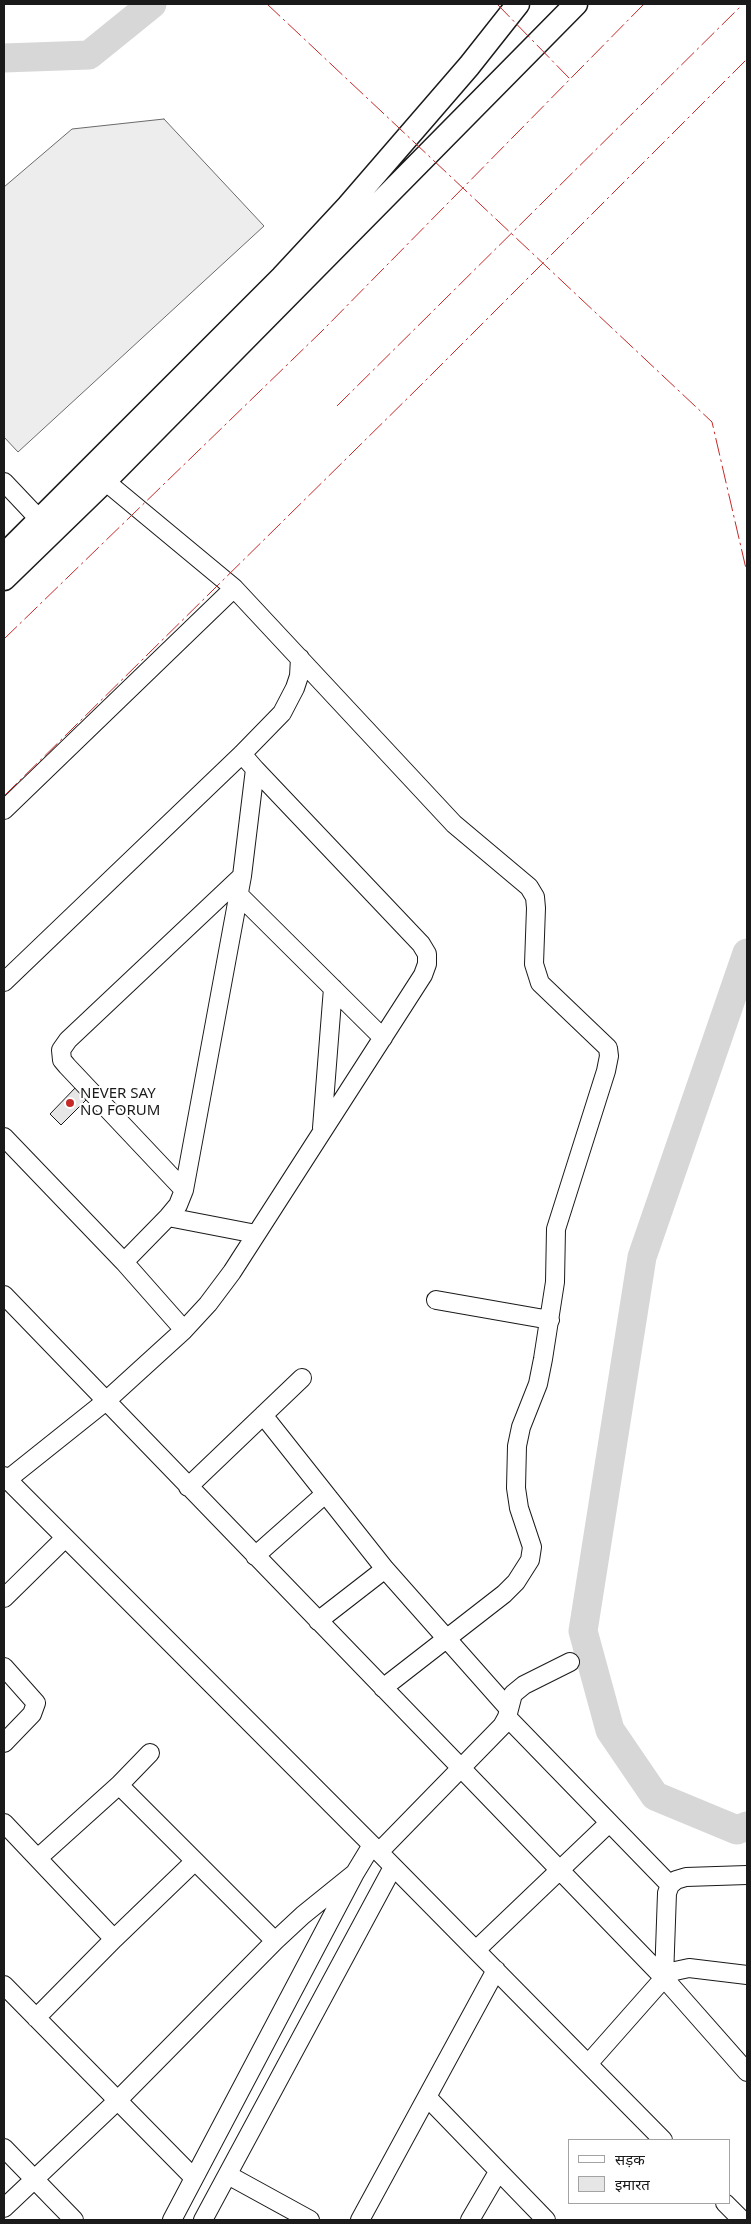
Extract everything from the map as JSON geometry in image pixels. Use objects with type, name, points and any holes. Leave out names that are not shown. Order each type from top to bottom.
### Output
[{"type":"main road","points":[[4,555],[288,271],[348,206],[469,66],[518,4]]},
{"type":"main road","points":[[4,579],[105,481],[576,4]]},
{"type":"street","points":[[105,481],[234,588],[454,824],[529,887],[535,897],[534,964],[540,984],[608,1048],[609,1056],[606,1071],[556,1229],[555,1282],[550,1320],[538,1384],[521,1427],[517,1446],[516,1488],[519,1508],[532,1547],[530,1560],[516,1582],[504,1594],[383,1688]]},
{"type":"street","points":[[4,482],[40,520]]},
{"type":"street","points":[[4,810],[234,588]]},
{"type":"street","points":[[4,982],[242,754],[282,712],[295,688],[299,676],[300,658]]},
{"type":"street","points":[[242,754],[421,944],[427,954],[427,964],[423,975],[383,1038],[232,1272],[208,1304],[184,1330],[106,1401],[5,1478],[64,1539],[376,1848],[662,2139]]},
{"type":"street","points":[[124,1262],[178,1205],[184,1190],[242,876],[255,769]]},
{"type":"street","points":[[184,1190],[67,1066],[62,1060],[60,1050],[68,1040],[242,876]]},
{"type":"street","points":[[238,894],[383,1038]]},
{"type":"street","points":[[322,1131],[333,988]]},
{"type":"street","points":[[4,1139],[124,1262],[184,1330]]},
{"type":"street","points":[[168,1217],[256,1234]]},
{"type":"street","points":[[4,1295],[664,1978],[747,2072]]},
{"type":"street","points":[[436,1300],[550,1320]]},
{"type":"street","points":[[188,1487],[302,1378]]},
{"type":"street","points":[[263,1416],[385,1568],[508,1713],[609,1823],[670,1885]]},
{"type":"street","points":[[255,1556],[325,1494]]},
{"type":"street","points":[[4,1598],[64,1539]]},
{"type":"street","points":[[318,1621],[385,1568]]},
{"type":"street","points":[[4,2208],[117,2101],[303,1915],[355,1873],[376,1848],[460,1769],[502,1726],[513,1694],[518,1689],[570,1662]]},
{"type":"street","points":[[4,1667],[36,1703],[32,1714],[4,1743]]},
{"type":"street","points":[[38,1858],[119,1785],[150,1753]]},
{"type":"street","points":[[119,1785],[275,1942]]},
{"type":"street","points":[[4,1823],[114,1939]]},
{"type":"street","points":[[476,1950],[560,1872],[609,1823]]},
{"type":"street","points":[[36,2018],[195,1861]]},
{"type":"street","points":[[203,2220],[393,1867]]},
{"type":"street","points":[[172,2220],[355,1873]]},
{"type":"street","points":[[664,1978],[667,1893],[670,1885],[676,1880],[686,1877],[747,1875]]},
{"type":"street","points":[[588,2064],[664,1978],[675,1971],[689,1968],[747,1975]]},
{"type":"street","points":[[360,2220],[496,1970]]},
{"type":"street","points":[[4,1985],[194,2178]]},
{"type":"street","points":[[427,2097],[546,2220]]},
{"type":"street","points":[[4,2148],[74,2220]]},
{"type":"street","points":[[470,2220],[498,2172]]},
{"type":"street","points":[[228,2175],[310,2220]]},
{"type":"street","points":[[726,2204],[742,2220]]},
{"type":"shaded area","points":[[164,119],[264,226],[18,452],[4,437],[4,187],[72,129]]},
{"type":"building","points":[[77,1086],[88,1098],[61,1125],[50,1114]]},
{"type":"waterway","points":[[4,58],[89,55],[152,4]]},
{"type":"waterway","points":[[747,953],[642,1257],[583,1631],[610,1730],[655,1796],[737,1830],[747,1826]]},
{"type":"power","points":[[267,4],[712,422],[747,573]]},
{"type":"power","points":[[497,4],[570,79]]},
{"type":"power","points":[[4,639],[322,331],[644,4]]},
{"type":"power","points":[[337,406],[743,4]]},
{"type":"power","points":[[4,796],[422,384],[747,59]]},
{"type":"place","name":"NEVER SAY NO FORUM","points":[[70,1103]]}]
